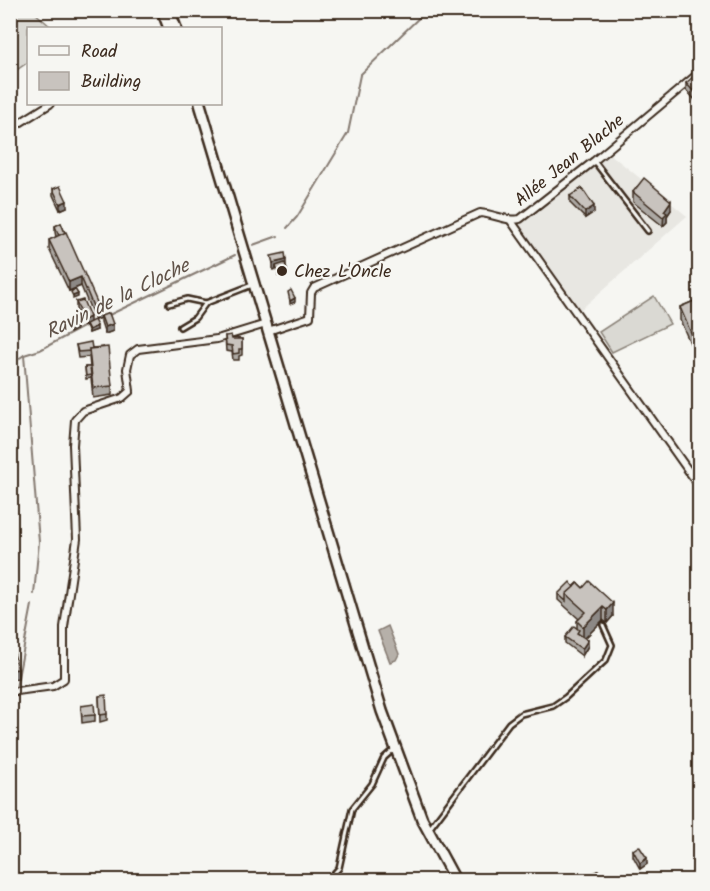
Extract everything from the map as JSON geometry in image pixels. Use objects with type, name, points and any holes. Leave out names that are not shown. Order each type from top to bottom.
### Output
[{"type":"main road","points":[[162,10],[171,27]]},
{"type":"main road","points":[[169,10],[171,27]]},
{"type":"main road","points":[[199,105],[382,711],[428,830],[455,880]]},
{"type":"street","name":"Allée Jean Blache","points":[[267,327],[310,317],[311,293],[314,288],[480,213],[497,215],[511,221],[520,219],[594,161],[699,72]]},
{"type":"street","points":[[10,129],[48,105]]},
{"type":"street","points":[[511,221],[699,487]]},
{"type":"street","points":[[18,691],[53,686],[64,679],[64,627],[77,539],[73,445],[75,420],[83,411],[122,398],[130,391],[128,369],[130,355],[138,349],[217,339],[267,327]]},
{"type":"lane","points":[[594,161],[648,231]]},
{"type":"lane","points":[[169,304],[188,299],[206,303],[254,285]]},
{"type":"lane","points":[[180,327],[195,318],[206,303]]},
{"type":"lane","points":[[428,830],[509,723],[521,714],[553,706],[606,660],[612,645],[603,625]]},
{"type":"lane","points":[[328,880],[339,868],[352,809],[372,784],[384,758],[396,748]]},
{"type":"shaded area","points":[[11,10],[33,11],[51,27],[27,27],[27,63],[11,74]]},
{"type":"shaded area","points":[[610,154],[687,216],[579,311],[518,225]]},
{"type":"shaded area","points":[[654,296],[670,324],[612,352],[599,332]]},
{"type":"shaded area","points":[[388,626],[399,654],[396,660],[390,662],[378,631]]},
{"type":"building","points":[[694,76],[699,82],[699,94],[695,93],[686,83]]},
{"type":"building","points":[[644,178],[671,201],[663,217],[633,192]]},
{"type":"building","points":[[60,186],[67,201],[60,204],[53,189]]},
{"type":"building","points":[[582,188],[594,206],[585,212],[570,196]]},
{"type":"building","points":[[61,223],[65,233],[59,236],[55,226]]},
{"type":"building","points":[[66,232],[100,309],[95,311],[81,277],[69,282],[49,240]]},
{"type":"building","points":[[285,253],[286,260],[273,263],[271,256]]},
{"type":"building","points":[[285,263],[287,270],[278,273],[276,266]]},
{"type":"building","points":[[75,289],[78,294],[73,296],[71,292]]},
{"type":"building","points":[[291,290],[295,298],[290,301],[288,292]]},
{"type":"building","points":[[699,299],[699,346],[697,347],[680,307]]},
{"type":"building","points":[[83,300],[90,317],[84,320],[76,302]]},
{"type":"building","points":[[109,313],[113,324],[105,327],[101,316]]},
{"type":"building","points":[[94,320],[97,326],[89,330],[86,324]]},
{"type":"building","points":[[75,323],[76,326],[70,330],[68,326]]},
{"type":"building","points":[[231,335],[232,339],[242,339],[242,349],[239,349],[239,353],[233,354],[232,346],[226,345],[225,336]]},
{"type":"building","points":[[91,342],[92,348],[104,347],[78,352],[76,345]]},
{"type":"building","points":[[108,347],[112,386],[93,388],[89,349]]},
{"type":"building","points":[[85,367],[90,367],[91,375],[86,376]]},
{"type":"building","points":[[589,581],[613,603],[607,610],[603,607],[583,627],[577,621],[586,612],[566,594],[578,583],[583,588]]},
{"type":"building","points":[[570,582],[574,587],[566,594],[566,601],[558,594]]},
{"type":"building","points":[[574,626],[579,630],[577,633],[588,640],[582,649],[565,637]]},
{"type":"building","points":[[10,637],[18,669],[10,670]]},
{"type":"building","points":[[106,695],[107,714],[100,715],[99,696]]},
{"type":"building","points":[[94,704],[95,715],[82,716],[81,706]]},
{"type":"building","points":[[639,846],[647,858],[640,863],[633,850]]},
{"type":"building","points":[[598,870],[605,880],[595,880],[590,876]]},
{"type":"waterway","name":"Ravin de la Cloche","points":[[287,228],[297,217],[348,133],[360,75],[427,10]]},
{"type":"waterway","name":"Ravin de la Cloche","points":[[253,245],[278,236]]},
{"type":"waterway","name":"Ravin de la Cloche","points":[[109,315],[235,255]]},
{"type":"waterway","name":"Ravin de la Cloche","points":[[10,365],[24,355],[40,350],[87,325]]},
{"type":"waterway","points":[[24,355],[39,542],[34,594]]},
{"type":"waterway","points":[[16,688],[32,605]]},
{"type":"waterway","points":[[10,697],[15,696]]},
{"type":"place","name":"Chez L'Oncle","points":[[282,271]]}]
